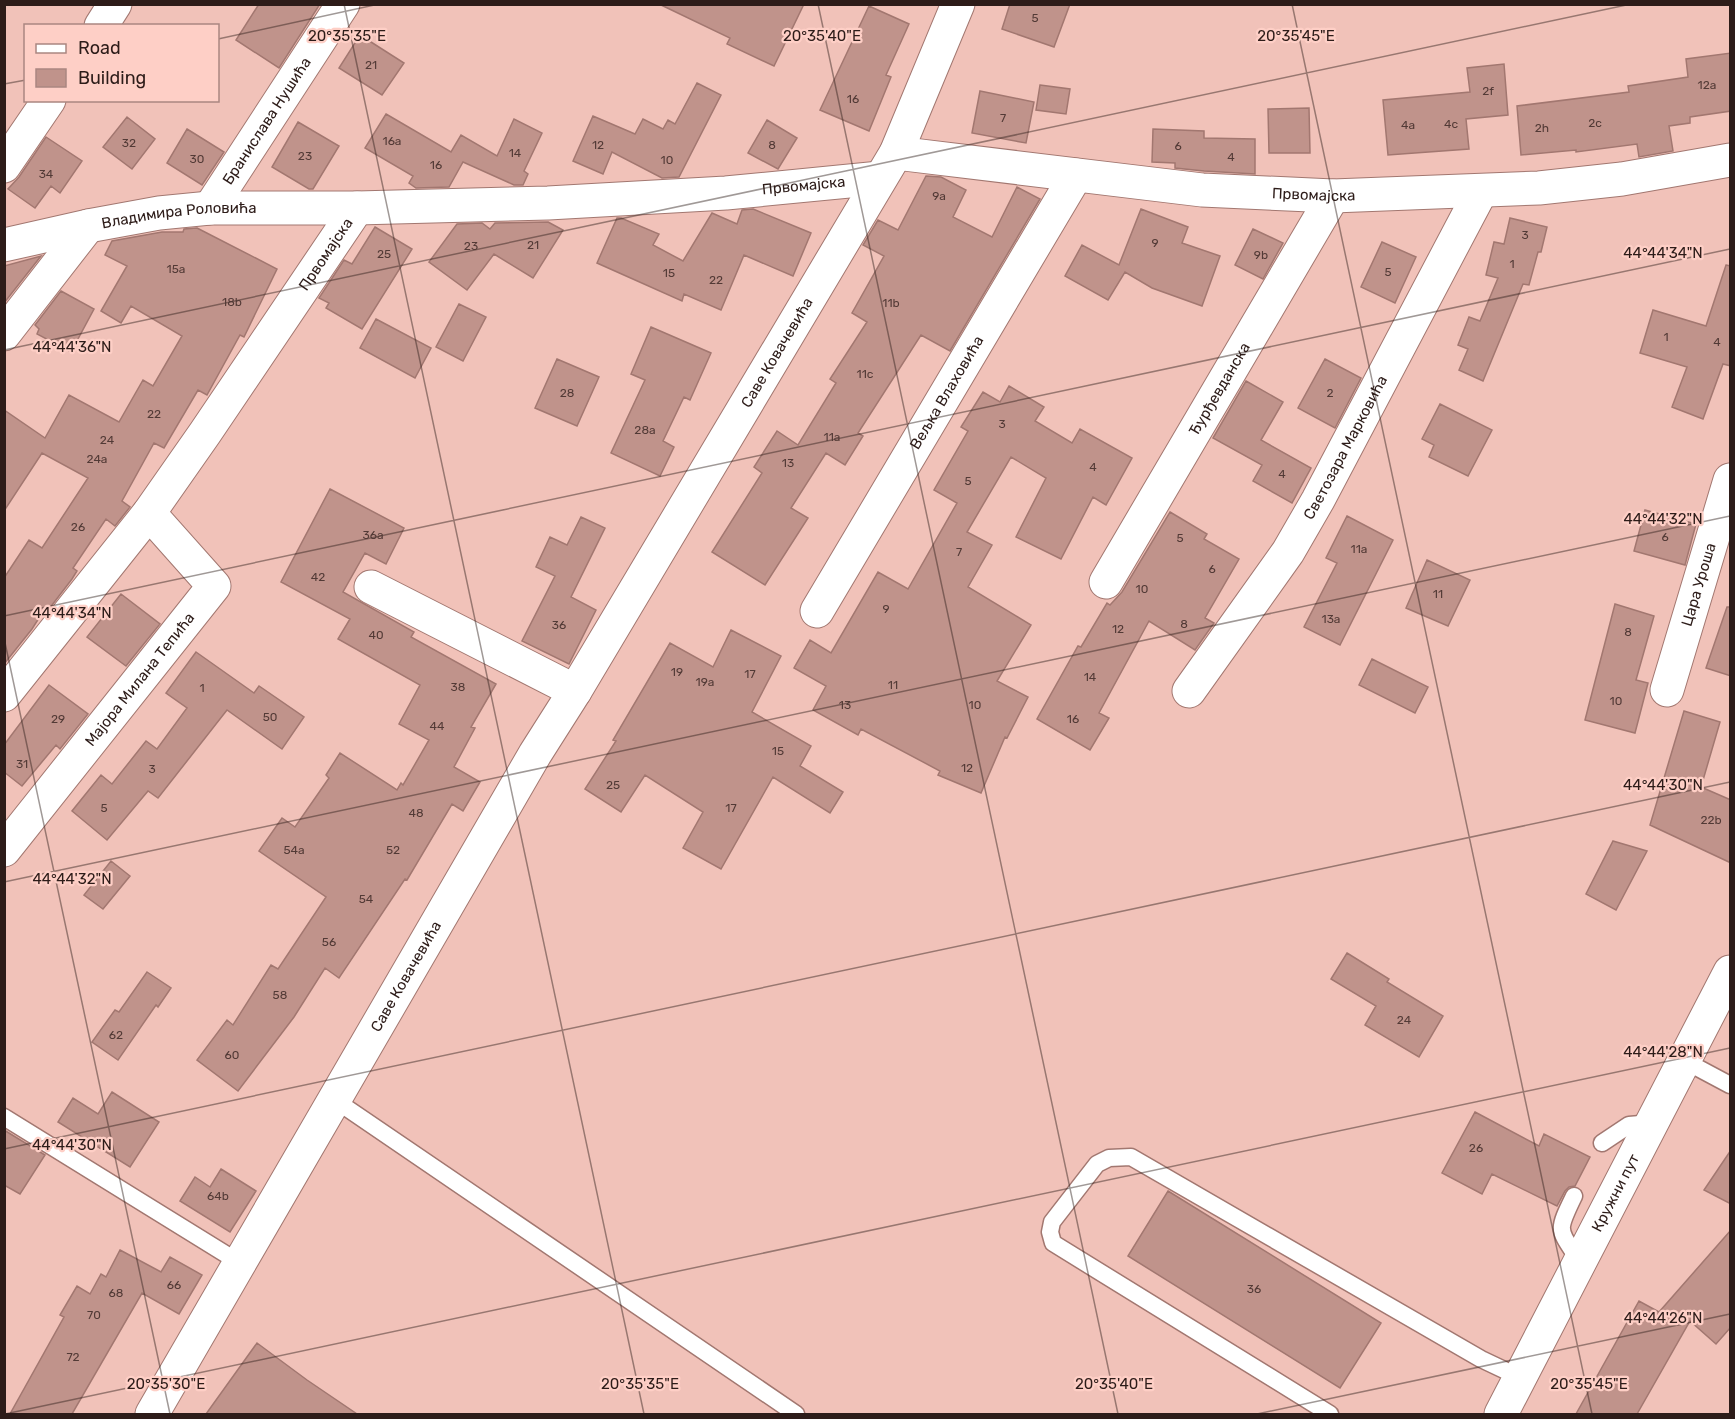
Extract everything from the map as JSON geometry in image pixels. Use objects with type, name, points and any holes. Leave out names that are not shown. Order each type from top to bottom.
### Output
[{"type":"street","points":[[101,24],[115,4]]},
{"type":"street","name":"Бранислава Нушића","points":[[210,208],[343,4]]},
{"type":"street","name":"Саве Ковачевића","points":[[152,1414],[535,754],[575,691],[888,165],[957,5]]},
{"type":"street","points":[[4,166],[48,102]]},
{"type":"street","name":"Првомајска","points":[[4,695],[149,513],[357,208],[548,203],[726,193],[888,165],[1076,175],[1202,190],[1333,196],[1539,188],[1622,178],[1731,160]]},
{"type":"street","name":"Вељка Влаховића","points":[[817,611],[1076,175]]},
{"type":"street","name":"Светозара Марковића","points":[[1189,691],[1293,544],[1481,191]]},
{"type":"street","name":"Ђурђевданска","points":[[1106,582],[1333,196]]},
{"type":"street","name":"Владимира Роловића","points":[[4,245],[159,213],[210,208],[357,208]]},
{"type":"street","points":[[4,334],[88,226]]},
{"type":"street","name":"Цара Уроша","points":[[1667,690],[1731,480]]},
{"type":"street","name":"Мајора Милана Тепића","points":[[4,850],[214,586],[149,513]]},
{"type":"street","points":[[371,587],[575,691]]},
{"type":"street","name":"Кружни пут","points":[[1501,1414],[1731,972]]},
{"type":"lane","points":[[1685,1061],[1731,1085]]},
{"type":"lane","points":[[335,1100],[796,1414]]},
{"type":"lane","points":[[4,1117],[240,1263]]},
{"type":"lane","points":[[1602,1143],[1629,1125],[1652,1124]]},
{"type":"lane","points":[[1330,1414],[1053,1243],[1050,1232],[1052,1222],[1097,1164],[1109,1158],[1131,1157],[1481,1359],[1520,1377]]},
{"type":"lane","points":[[1574,1196],[1562,1221],[1561,1232],[1580,1262]]},
{"type":"building","points":[[259,4],[320,4],[279,68],[236,40]]},
{"type":"building","points":[[659,4],[804,4],[774,66],[727,44],[730,38]]},
{"type":"building","points":[[1010,4],[1070,4],[1054,47],[1002,29]]},
{"type":"building","points":[[869,6],[909,24],[886,75],[891,77],[869,131],[820,110]]},
{"type":"building","points":[[360,35],[404,63],[382,95],[339,68]]},
{"type":"building","points":[[1731,53],[1731,111],[1690,117],[1690,123],[1669,126],[1673,151],[1639,157],[1637,144],[1576,152],[1576,150],[1521,155],[1517,106],[1629,92],[1628,86],[1688,77],[1686,59]]},
{"type":"building","points":[[1504,64],[1508,115],[1466,119],[1469,149],[1388,155],[1383,100],[1470,92],[1467,68]]},
{"type":"building","points":[[697,83],[721,95],[679,177],[662,178],[612,152],[603,174],[573,161],[593,116],[635,134],[643,119],[663,129],[668,120],[675,124]]},
{"type":"building","points":[[1040,85],[1070,89],[1066,114],[1036,110]]},
{"type":"building","points":[[980,91],[1034,102],[1026,143],[972,133]]},
{"type":"building","points":[[1309,108],[1310,153],[1269,153],[1268,109]]},
{"type":"building","points":[[386,114],[451,152],[461,135],[497,156],[514,119],[542,133],[524,171],[528,174],[523,185],[514,185],[463,162],[449,187],[416,188],[409,183],[413,176],[365,148]]},
{"type":"building","points":[[127,117],[155,139],[132,169],[103,147]]},
{"type":"building","points":[[767,120],[797,138],[778,169],[748,153]]},
{"type":"building","points":[[298,122],[339,146],[313,189],[309,189],[272,167]]},
{"type":"building","points":[[187,129],[224,152],[202,185],[167,163]]},
{"type":"building","points":[[1153,129],[1204,131],[1204,138],[1255,139],[1255,174],[1175,168],[1175,163],[1152,162]]},
{"type":"building","points":[[46,137],[82,161],[60,193],[51,186],[35,208],[8,189],[19,177]]},
{"type":"building","points":[[926,176],[941,177],[966,190],[953,217],[992,237],[1017,187],[1040,199],[950,351],[921,335],[858,433],[863,436],[845,465],[826,453],[791,508],[808,518],[765,585],[712,552],[762,473],[754,467],[777,431],[798,445],[836,383],[830,379],[867,322],[852,313],[884,256],[863,245],[878,220],[898,230]]},
{"type":"building","points":[[753,209],[811,233],[793,276],[744,255],[721,310],[684,294],[682,301],[597,263],[617,218],[659,234],[653,245],[683,261],[712,213],[737,224],[742,210]]},
{"type":"building","points":[[1141,209],[1188,227],[1182,243],[1220,256],[1202,306],[1152,288],[1125,272],[1108,300],[1065,276],[1082,245],[1119,265]]},
{"type":"building","points":[[1510,218],[1547,227],[1529,285],[1523,284],[1483,381],[1459,370],[1468,349],[1458,345],[1469,317],[1480,321],[1498,278],[1486,275],[1494,242],[1504,244]]},
{"type":"building","points":[[548,222],[563,230],[533,278],[494,254],[467,290],[429,262],[457,224],[482,223],[490,229],[495,223]]},
{"type":"building","points":[[375,227],[412,249],[362,329],[326,308],[329,303],[319,298],[344,260],[352,264]]},
{"type":"building","points":[[197,228],[277,269],[244,337],[240,335],[207,395],[198,390],[164,448],[154,443],[122,501],[130,507],[115,526],[106,519],[73,568],[77,571],[72,579],[49,609],[46,607],[4,664],[4,578],[29,540],[42,548],[88,478],[42,453],[4,511],[4,410],[45,438],[69,395],[119,422],[143,380],[153,386],[182,336],[131,306],[121,323],[101,311],[127,266],[105,255],[112,241],[162,232],[183,232],[184,229]]},
{"type":"building","points":[[1253,229],[1283,243],[1263,279],[1235,265]]},
{"type":"building","points":[[1382,242],[1416,257],[1395,303],[1361,287]]},
{"type":"building","points":[[41,256],[4,303],[4,266]]},
{"type":"building","points":[[1726,265],[1731,266],[1731,366],[1723,364],[1703,419],[1672,407],[1687,367],[1640,353],[1653,310],[1706,326]]},
{"type":"building","points":[[61,291],[94,309],[71,352],[37,334],[39,329],[35,325]]},
{"type":"building","points":[[459,304],[486,317],[463,361],[436,347]]},
{"type":"building","points":[[376,319],[431,348],[415,378],[360,348]]},
{"type":"building","points":[[651,327],[711,353],[690,400],[684,397],[663,441],[674,447],[660,476],[611,453],[645,380],[631,374]]},
{"type":"building","points":[[557,359],[599,377],[577,426],[535,408]]},
{"type":"building","points":[[1325,359],[1361,378],[1335,428],[1298,408]]},
{"type":"building","points":[[1246,381],[1283,402],[1261,440],[1311,468],[1292,503],[1253,481],[1262,465],[1213,438]]},
{"type":"building","points":[[1009,386],[1044,407],[1035,421],[1072,443],[1080,429],[1132,458],[1106,505],[1093,497],[1061,559],[1016,537],[1046,478],[1011,457],[967,532],[992,545],[968,587],[1031,625],[997,681],[1028,697],[1007,738],[1005,737],[981,793],[938,775],[940,771],[861,729],[858,735],[813,710],[826,686],[794,668],[810,640],[831,653],[878,572],[908,589],[957,503],[934,490],[968,431],[961,427],[983,392],[1000,402]]},
{"type":"building","points":[[1440,404],[1492,430],[1468,476],[1429,457],[1434,445],[1422,439]]},
{"type":"building","points":[[330,489],[404,528],[386,564],[365,553],[343,592],[414,632],[411,637],[496,684],[471,727],[475,728],[454,767],[480,782],[463,811],[452,804],[407,880],[405,879],[339,978],[325,968],[294,1017],[238,1091],[197,1060],[227,1020],[233,1025],[271,965],[278,969],[326,897],[259,851],[282,818],[295,827],[329,778],[326,775],[340,753],[397,790],[401,783],[403,785],[429,740],[399,724],[420,685],[338,639],[350,619],[281,582]]},
{"type":"building","points":[[1645,510],[1696,524],[1685,565],[1634,551]]},
{"type":"building","points":[[1170,512],[1207,534],[1204,539],[1239,559],[1205,618],[1214,623],[1195,650],[1149,621],[1099,713],[1109,718],[1090,750],[1037,719],[1078,646],[1081,647],[1107,603],[1110,605],[1122,592]]},
{"type":"building","points":[[1347,516],[1393,540],[1340,645],[1304,627],[1337,563],[1326,558]]},
{"type":"building","points":[[581,517],[605,528],[571,597],[596,610],[569,664],[522,641],[555,576],[536,567],[550,537],[567,545]]},
{"type":"building","points":[[1427,560],[1470,580],[1448,626],[1406,608]]},
{"type":"building","points":[[121,594],[160,624],[126,666],[87,637]]},
{"type":"building","points":[[1615,604],[1654,616],[1636,680],[1648,683],[1635,733],[1585,720]]},
{"type":"building","points":[[1727,607],[1731,607],[1731,676],[1706,668]]},
{"type":"building","points":[[731,630],[781,656],[752,712],[811,746],[800,766],[843,792],[830,813],[773,777],[721,869],[683,848],[703,812],[645,775],[621,812],[585,789],[616,741],[613,740],[670,643],[713,667]]},
{"type":"building","points":[[196,652],[254,693],[259,686],[304,717],[282,749],[227,710],[158,798],[148,791],[107,840],[72,811],[101,775],[112,784],[146,741],[157,749],[187,708],[166,693]]},
{"type":"building","points":[[1372,659],[1428,687],[1415,713],[1359,685]]},
{"type":"building","points":[[49,685],[88,714],[60,749],[56,745],[22,786],[4,772],[4,745]]},
{"type":"building","points":[[1684,711],[1720,722],[1701,787],[1731,800],[1731,863],[1650,825]]},
{"type":"building","points":[[1613,841],[1647,851],[1616,910],[1586,894]]},
{"type":"building","points":[[111,861],[130,876],[103,909],[84,895]]},
{"type":"building","points":[[1347,953],[1389,979],[1387,982],[1443,1016],[1419,1057],[1365,1025],[1376,1006],[1331,979]]},
{"type":"building","points":[[147,972],[171,988],[158,1007],[156,1005],[118,1060],[92,1042],[115,1010],[119,1012]]},
{"type":"building","points":[[112,1092],[159,1122],[130,1167],[58,1122],[73,1098],[98,1114]]},
{"type":"building","points":[[1475,1112],[1539,1146],[1544,1134],[1590,1157],[1575,1186],[1565,1191],[1557,1206],[1492,1174],[1482,1194],[1442,1173]]},
{"type":"building","points":[[4,1130],[45,1155],[20,1194],[4,1185]]},
{"type":"building","points":[[1731,1150],[1731,1204],[1704,1190]]},
{"type":"building","points":[[221,1169],[256,1191],[230,1232],[180,1201],[195,1177],[210,1187]]},
{"type":"building","points":[[1168,1191],[1381,1323],[1340,1388],[1128,1256]]},
{"type":"building","points":[[1731,1230],[1731,1327],[1716,1344],[1690,1321],[1637,1414],[1576,1414],[1639,1301],[1659,1312]]},
{"type":"building","points":[[120,1250],[161,1272],[170,1257],[202,1275],[179,1314],[142,1293],[72,1414],[10,1414],[64,1317],[60,1315],[77,1286],[90,1294],[101,1274],[106,1277]]},
{"type":"building","points":[[257,1343],[307,1380],[357,1414],[206,1414]]}]
